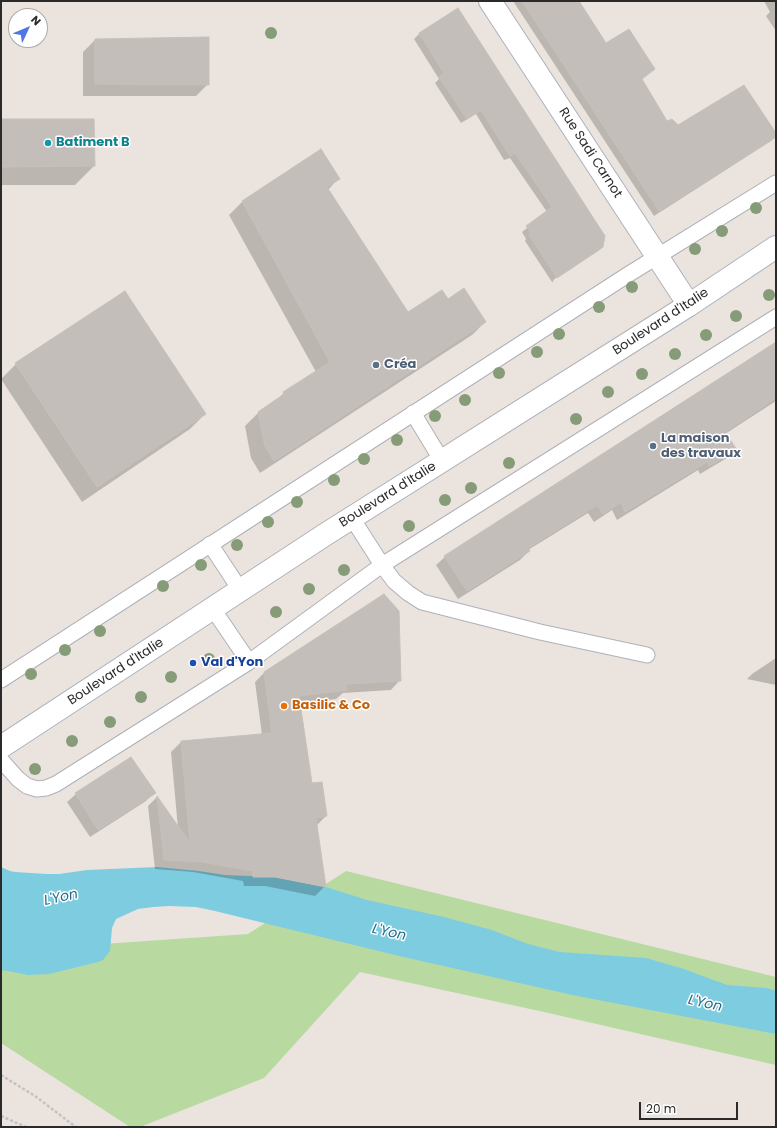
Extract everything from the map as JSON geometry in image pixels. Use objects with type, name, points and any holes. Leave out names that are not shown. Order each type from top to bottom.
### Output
[{"type":"main road","name":"Rue Sadi Carnot","points":[[490,1],[688,305]]},
{"type":"main road","name":"Boulevard d'Italie","points":[[1,747],[352,518],[688,305],[776,247]]},
{"type":"lane","points":[[1,680],[657,256],[776,183]]},
{"type":"lane","points":[[1,760],[18,780],[27,786],[37,789],[46,788],[56,784],[249,662],[382,565],[776,317]]},
{"type":"lane","points":[[413,413],[442,461]]},
{"type":"lane","points":[[352,518],[394,581],[422,602],[540,632],[647,655]]},
{"type":"lane","points":[[210,544],[241,591]]},
{"type":"lane","points":[[213,609],[249,662]]},
{"type":"path","points":[[1,1075],[35,1096],[76,1127]]},
{"type":"path","points":[[1,1116],[26,1127]]},
{"type":"green space","points":[[346,871],[776,977],[776,1065],[360,972],[264,1078],[140,1127],[130,1127],[1,1043],[1,937],[59,947],[248,934]]},
{"type":"water","name":"L'Yon","points":[[1,867],[15,872],[59,874],[87,870],[157,867],[225,875],[275,877],[326,887],[367,900],[444,917],[492,930],[528,944],[560,952],[646,958],[684,969],[727,985],[767,988],[776,991],[776,1034],[577,996],[399,956],[196,907],[169,906],[138,909],[116,919],[112,928],[110,951],[103,960],[98,962],[49,974],[28,975],[1,970]]},
{"type":"building","points":[[522,1],[579,1],[606,43],[629,29],[655,69],[642,79],[667,121],[672,119],[678,125],[744,85],[776,133],[776,137],[659,211]]},
{"type":"building","points":[[458,8],[605,236],[603,247],[557,278],[529,235],[531,233],[526,226],[552,207],[515,153],[510,156],[481,110],[467,119],[439,77],[444,73],[419,33]]},
{"type":"building","points":[[209,37],[209,85],[95,84],[95,39]]},
{"type":"building","name":"Batiment B","points":[[1,119],[94,119],[95,166],[1,167]]},
{"type":"building","points":[[321,149],[340,179],[327,187],[408,312],[442,290],[448,299],[464,288],[486,322],[274,461],[265,446],[258,412],[284,394],[283,392],[330,362],[242,201]]},
{"type":"building","points":[[125,291],[206,414],[97,487],[15,363]]},
{"type":"building","points":[[776,342],[776,398],[725,432],[737,450],[709,466],[707,462],[625,512],[621,502],[603,514],[597,505],[528,548],[530,551],[467,591],[444,556]]},
{"type":"building","points":[[384,594],[399,611],[401,681],[346,684],[347,690],[299,696],[312,783],[322,782],[327,816],[316,818],[326,887],[275,877],[253,877],[253,871],[203,862],[164,860],[157,796],[190,843],[181,741],[272,733],[264,672]]},
{"type":"building","points":[[131,757],[156,793],[98,830],[75,793]]},
{"type":"place","name":"Batiment B","points":[[48,143]]},
{"type":"place","name":"Créa","points":[[376,365]]},
{"type":"place","name":"La maison des travaux","points":[[653,446]]},
{"type":"place","name":"Val d'Yon","points":[[193,663]]},
{"type":"place","name":"Basilic & Co","points":[[284,706]]}]
